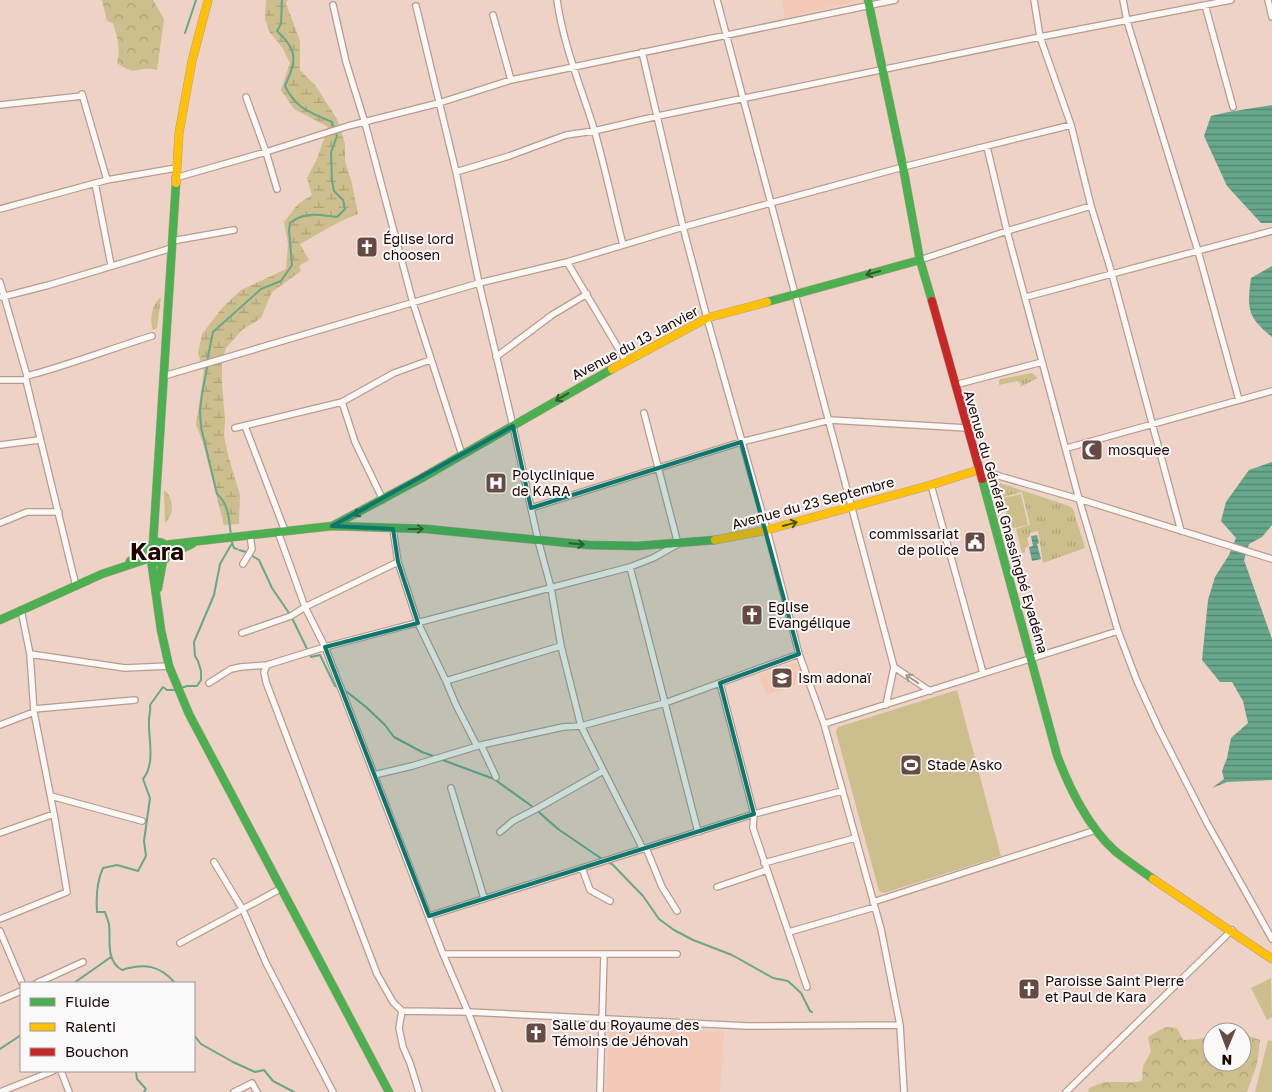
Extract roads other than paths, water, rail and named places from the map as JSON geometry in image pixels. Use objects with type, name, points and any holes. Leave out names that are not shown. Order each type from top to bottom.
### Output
[{"type":"main road","points":[[208,0],[183,102],[176,168],[155,515],[151,546],[148,554],[151,559],[161,630],[170,666],[196,730],[389,1092]]},
{"type":"main road","name":"Avenue du Général Gnassingbé Eyadéma","points":[[868,3],[903,167],[920,260],[1064,775],[1096,830],[1115,851],[1134,866],[1272,958]]},
{"type":"main road","name":"Avenue du 13 Janvier","points":[[332,526],[383,500],[576,388],[707,318],[920,260]]},
{"type":"main road","name":"Avenue du 23 Septembre","points":[[163,544],[196,542],[332,526],[446,530],[589,545],[637,546],[678,544],[726,539],[767,530],[931,485],[978,470]]},
{"type":"main road","points":[[155,515],[163,544],[167,550],[156,601]]},
{"type":"main road","name":"Avenue du 23 Septembre","points":[[165,558],[196,542]]},
{"type":"main road","points":[[0,620],[128,562],[151,546],[163,544]]},
{"type":"main road","points":[[107,572],[151,559],[157,562],[165,558]]},
{"type":"street","points":[[557,0],[574,68],[594,131],[622,245]]},
{"type":"street","points":[[717,0],[894,667],[886,704]]},
{"type":"street","points":[[176,178],[348,126],[439,103],[511,80],[574,68],[868,3],[895,0]]},
{"type":"street","points":[[1034,0],[1040,37],[1071,126],[1091,206],[1112,274],[1181,531]]},
{"type":"street","points":[[1123,0],[1127,21],[1198,251],[1239,400]]},
{"type":"street","points":[[456,172],[509,156],[566,135],[594,131],[1040,37],[1231,0]]},
{"type":"street","points":[[1268,0],[1272,17]]},
{"type":"street","points":[[1205,5],[1233,107]]},
{"type":"street","points":[[333,6],[346,62],[365,123],[413,303],[462,455]]},
{"type":"street","points":[[416,6],[456,172],[478,283],[551,588],[561,646],[581,726],[645,849],[662,887],[677,911]]},
{"type":"street","points":[[493,15],[511,80]]},
{"type":"street","points":[[642,52],[683,227],[707,318],[767,530],[799,654],[824,724],[892,976],[900,1025],[904,1092]]},
{"type":"street","points":[[0,105],[82,95],[107,180]]},
{"type":"street","points":[[246,97],[277,189]]},
{"type":"street","points":[[164,376],[478,283],[567,262],[683,227],[822,191],[903,167],[1071,126]]},
{"type":"street","points":[[987,147],[1007,232],[1079,499],[1118,632],[1137,681],[1159,729],[1207,823],[1272,939]]},
{"type":"street","points":[[0,209],[107,180],[176,168]]},
{"type":"street","points":[[95,183],[111,265]]},
{"type":"street","name":"Avenue du 13 Janvier","points":[[920,260],[1091,206]]},
{"type":"street","points":[[2,297],[49,285],[172,245],[234,230]]},
{"type":"street","points":[[1026,297],[1272,231]]},
{"type":"street","points":[[567,262],[626,361]]},
{"type":"street","points":[[0,282],[2,297],[26,378],[76,586]]},
{"type":"street","points":[[496,357],[552,315],[586,294]]},
{"type":"street","points":[[0,380],[26,378],[152,336]]},
{"type":"street","points":[[235,428],[342,402],[394,373],[430,360]]},
{"type":"street","points":[[955,385],[1042,362]]},
{"type":"street","points":[[1066,448],[1272,391]]},
{"type":"street","points":[[342,402],[355,442],[383,500]]},
{"type":"street","points":[[209,683],[231,669],[267,665],[313,651],[630,567],[653,558],[678,544],[644,413]]},
{"type":"street","points":[[531,508],[741,442],[830,420],[967,428]]},
{"type":"street","points":[[246,426],[305,607],[325,648],[443,954],[499,1092]]},
{"type":"street","points":[[0,445],[40,440]]},
{"type":"street","points":[[978,470],[1079,499],[1272,559]]},
{"type":"street","points":[[931,485],[983,674]]},
{"type":"street","points":[[0,523],[27,512],[59,512]]},
{"type":"street","points":[[393,529],[398,562],[418,624],[456,706],[496,777]]},
{"type":"street","points":[[242,564],[252,549],[250,535]]},
{"type":"street","points":[[242,633],[291,616],[305,607],[398,562]]},
{"type":"street","points":[[630,567],[698,832]]},
{"type":"street","points":[[0,919],[68,892],[34,710],[30,654],[21,610]]},
{"type":"street","points":[[824,724],[1118,632]]},
{"type":"street","points":[[446,681],[561,646]]},
{"type":"street","points":[[30,654],[125,668],[170,666]]},
{"type":"street","points":[[374,775],[479,746],[563,727],[581,726],[664,704],[799,654]]},
{"type":"street","points":[[267,665],[264,672],[266,682],[377,974],[393,1002],[402,1012],[468,1012],[748,1026],[900,1025]]},
{"type":"street","points":[[894,667],[930,691]]},
{"type":"street","points":[[720,684],[754,814],[753,828],[807,987]]},
{"type":"street","points":[[0,725],[34,710],[135,700]]},
{"type":"street","points":[[500,832],[513,820],[603,771]]},
{"type":"street","points":[[450,788],[484,898]]},
{"type":"street","points":[[429,916],[754,814],[842,791]]},
{"type":"street","points":[[51,796],[142,821]]},
{"type":"street","points":[[0,833],[54,814]]},
{"type":"street","points":[[789,932],[1096,830]]},
{"type":"street","points":[[717,887],[765,867],[855,838]]},
{"type":"street","points":[[214,862],[243,910],[266,963],[333,1092]]},
{"type":"street","points":[[582,868],[590,890],[610,902]]},
{"type":"street","points":[[180,943],[280,889]]},
{"type":"street","points":[[1066,1092],[1232,930]]},
{"type":"street","points":[[0,931],[22,982]]},
{"type":"street","points":[[443,954],[677,954]]},
{"type":"street","points":[[600,1092],[604,954]]},
{"type":"street","points":[[39,982],[83,962]]},
{"type":"street","points":[[0,1000],[20,991]]},
{"type":"street","points":[[402,1012],[399,1028],[403,1047],[410,1063],[418,1092]]},
{"type":"street","points":[[0,1092],[50,1072]]},
{"type":"street","points":[[61,1072],[69,1092]]},
{"type":"street","points":[[234,1092],[252,1083],[257,1092]]},
{"type":"waterway","points":[[185,33],[196,0]]},
{"type":"waterway","points":[[231,536],[228,513],[224,503],[217,494],[201,427],[202,394],[213,332],[261,289],[281,281],[292,265],[290,223],[307,215],[337,217],[345,209],[343,200],[334,191],[332,181],[331,152],[337,136],[332,122],[304,109],[289,94],[285,86],[293,63],[293,57],[289,45],[277,31],[281,24],[282,0]]},
{"type":"waterway","points":[[231,540],[234,548],[237,549]]},
{"type":"waterway","points":[[181,688],[197,686],[201,680],[201,671],[195,656],[194,642],[214,595],[220,564],[231,545]]},
{"type":"waterway","points":[[239,550],[259,560],[272,588],[291,616],[311,657],[320,655],[335,686],[338,687]]},
{"type":"waterway","points":[[174,690],[167,690],[163,687],[150,705],[150,758],[147,773],[143,779],[150,798],[144,841],[146,856],[138,871],[117,865],[103,868],[98,884],[97,901],[97,912],[105,912],[109,922],[111,955],[117,966],[122,970],[144,966],[151,967],[163,972],[174,982]]},
{"type":"waterway","points":[[342,688],[366,707],[385,725],[394,737],[422,752],[436,757]]},
{"type":"waterway","points":[[440,759],[494,779],[533,807],[558,829],[602,859]]},
{"type":"waterway","points":[[606,862],[612,864],[643,896],[659,919],[674,930],[693,940],[732,955],[773,978],[788,981],[801,993],[812,1012]]},
{"type":"waterway","points":[[75,982],[111,957]]},
{"type":"waterway","points":[[0,1049],[20,1036]]},
{"type":"waterway","points":[[195,1036],[201,1044],[233,1062],[255,1072],[264,1070],[273,1081],[294,1092]]},
{"type":"waterway","points":[[136,1072],[137,1079],[146,1089],[144,1092]]},
{"type":"place","name":"Église lord choosen","points":[[367,247]]},
{"type":"place","name":"mosquee","points":[[1092,450]]},
{"type":"place","name":"Polyclinique de KARA","points":[[496,483]]},
{"type":"place","name":"commissariat de police","points":[[975,542]]},
{"type":"place","name":"Eglise Evangélique","points":[[752,615]]},
{"type":"place","name":"Ism adonaï","points":[[782,678]]},
{"type":"place","name":"Stade Asko","points":[[911,765]]},
{"type":"place","name":"Paroisse Saint Pierre et Paul de Kara","points":[[1029,989]]},
{"type":"place","name":"Salle du Royaume des Témoins de Jéhovah","points":[[536,1033]]},
{"type":"district","name":"Kara","points":[[157,552]]}]
